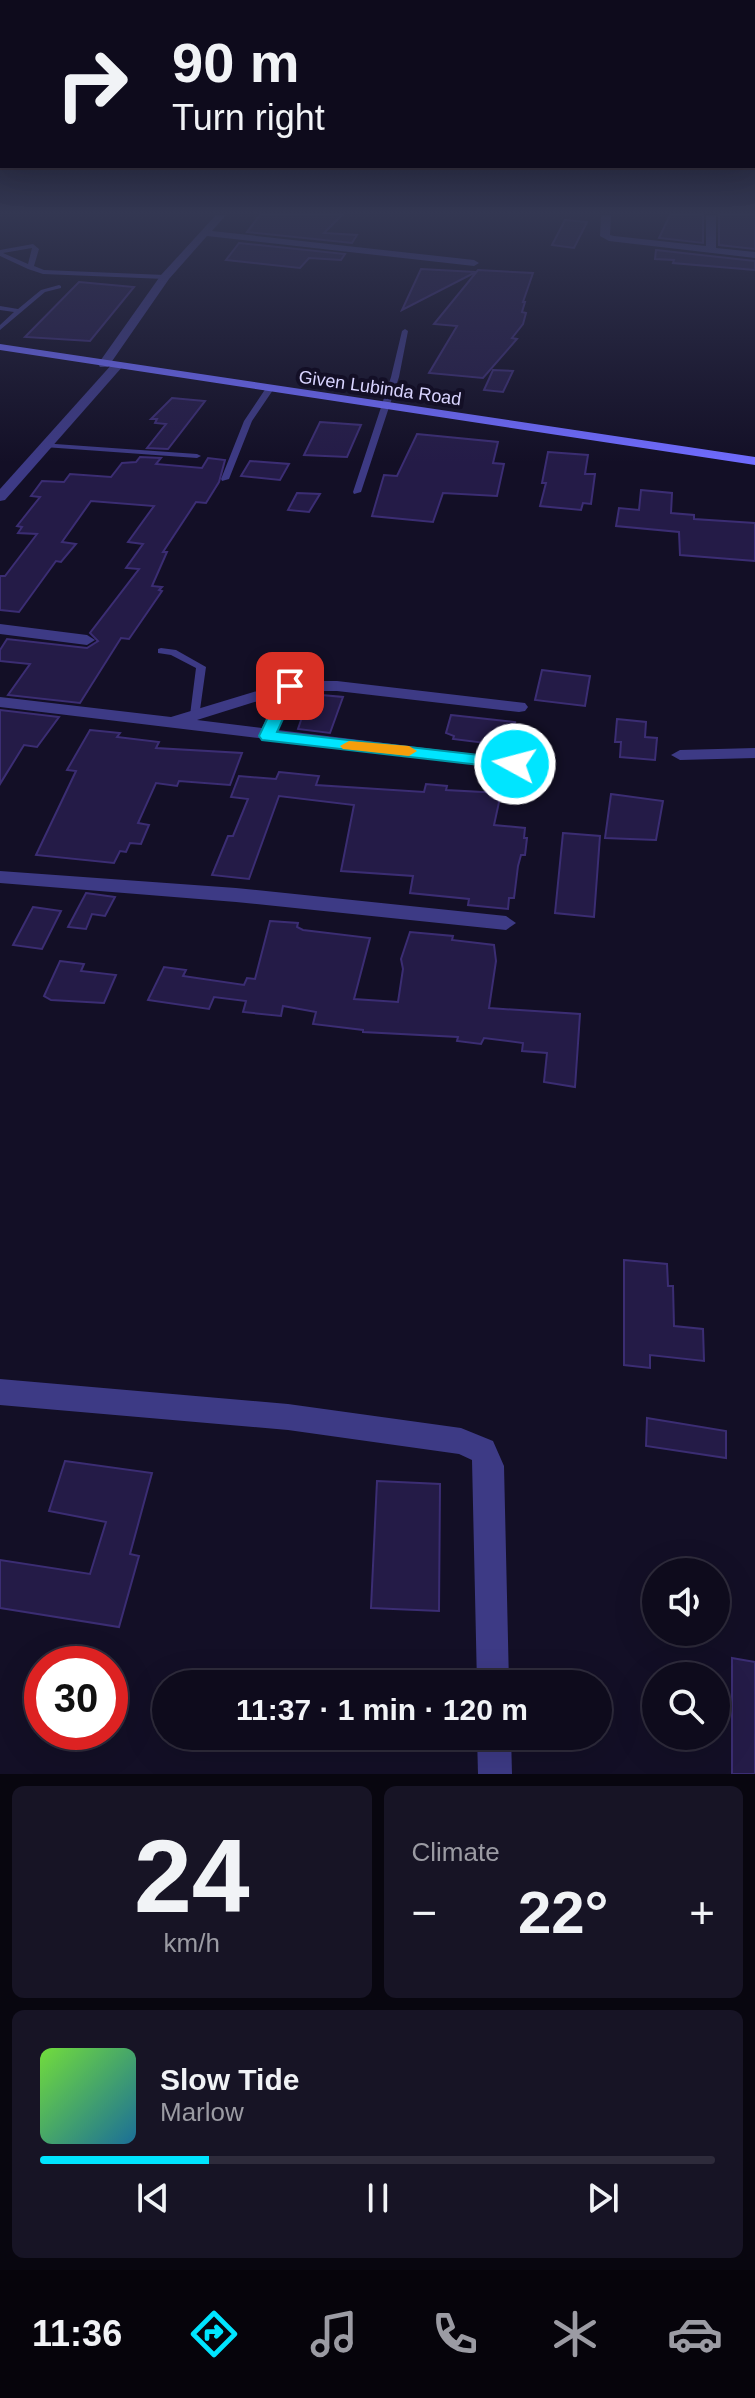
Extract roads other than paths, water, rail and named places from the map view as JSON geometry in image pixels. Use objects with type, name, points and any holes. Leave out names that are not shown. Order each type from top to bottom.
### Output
[{"type":"street","points":[[0,497],[110,365],[152,298]]},
{"type":"street","name":"Given Lubinda Road","points":[[0,347],[755,461]]},
{"type":"street","points":[[0,629],[87,640]]},
{"type":"street","points":[[267,736],[290,686]]},
{"type":"street","points":[[173,722],[290,686],[337,686],[519,707]]},
{"type":"street","points":[[0,702],[515,764]]},
{"type":"street","points":[[680,755],[755,753]]},
{"type":"street","points":[[0,877],[236,895],[506,923]]},
{"type":"street","points":[[0,1392],[288,1417],[461,1441],[483,1451],[489,1466],[493,1670]]},
{"type":"street","points":[[494,1750],[495,1774]]},
{"type":"lane","points":[[0,328],[35,298]]},
{"type":"lane","points":[[0,308],[18,311]]},
{"type":"lane","points":[[357,492],[385,407],[405,331]]},
{"type":"lane","points":[[225,479],[248,421],[269,390]]},
{"type":"lane","points":[[44,445],[197,456]]},
{"type":"lane","points":[[161,651],[173,652],[201,667],[195,715]]}]
